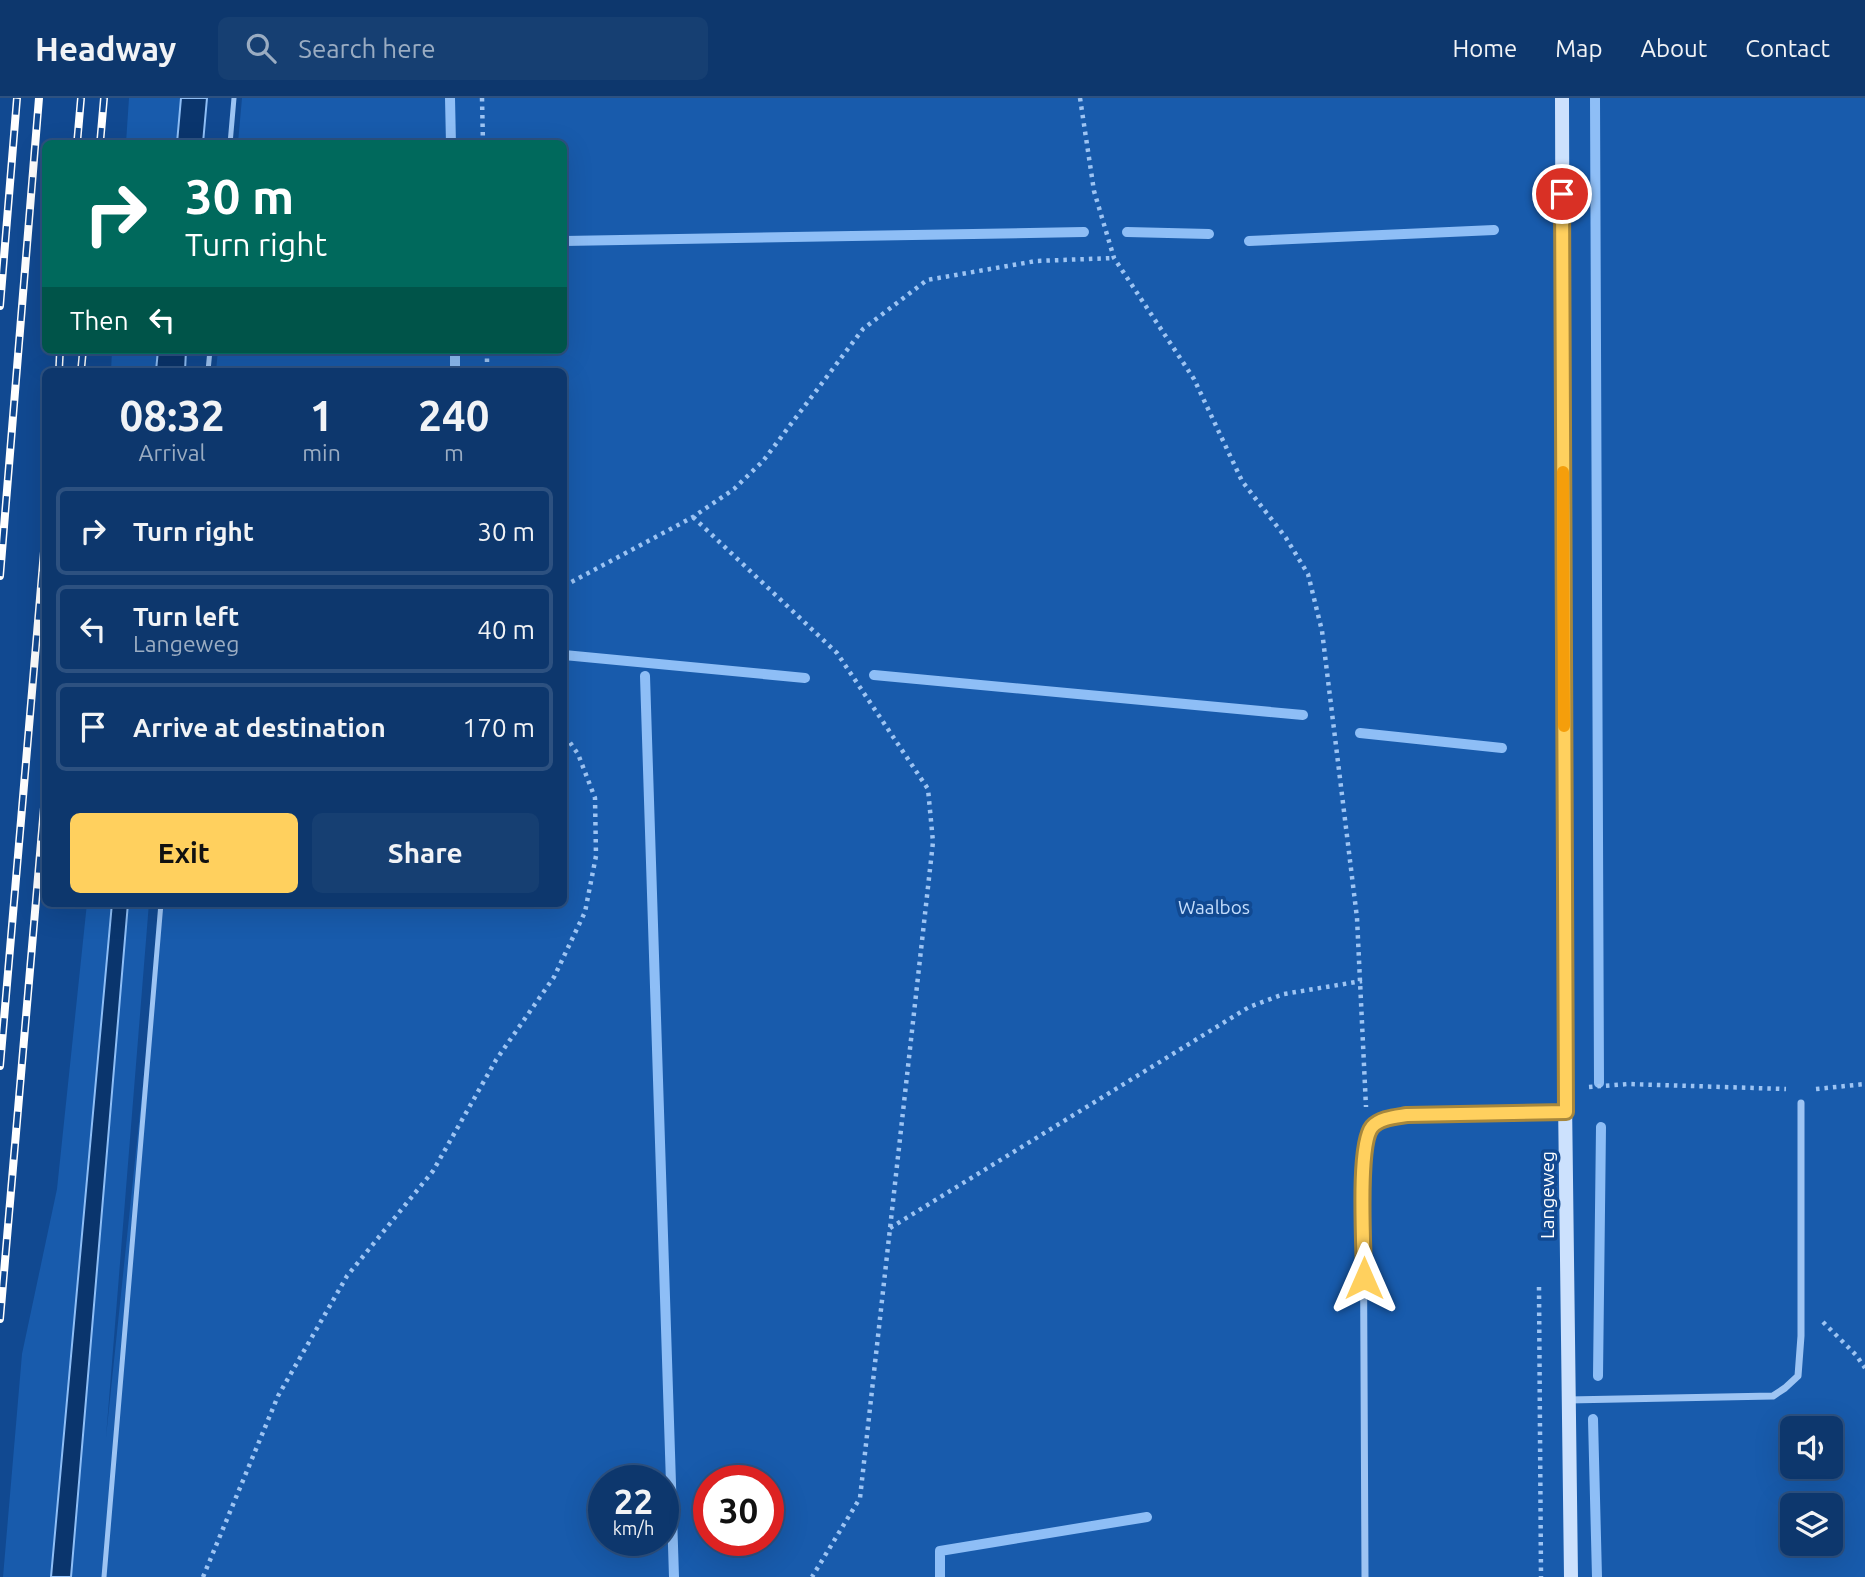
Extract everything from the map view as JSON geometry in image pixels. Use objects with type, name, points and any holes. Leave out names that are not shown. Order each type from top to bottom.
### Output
[{"type":"main road","name":"Langeweg","points":[[1562,98],[1567,1400],[1571,1577]]},
{"type":"street","points":[[1567,1400],[1773,1396],[1798,1376],[1801,1301],[1801,1103]]},
{"type":"street","points":[[1365,1577],[1363,1155],[1370,1128],[1383,1119],[1407,1115],[1566,1112]]},
{"type":"lane","points":[[230,140],[234,98]]},
{"type":"lane","points":[[104,1577],[160,907]]},
{"type":"path","points":[[482,98],[483,140]]},
{"type":"path","points":[[1080,98],[1094,191],[1114,258],[1194,379],[1242,481],[1286,538],[1308,574],[1322,631],[1357,918],[1362,981],[1365,1101],[1370,1128]]},
{"type":"path","points":[[567,584],[693,517],[734,489],[763,461],[863,329],[927,280],[1036,261],[1114,258]]},
{"type":"path","points":[[693,517],[837,653],[928,789],[933,842],[860,1498],[812,1577]]},
{"type":"path","points":[[203,1577],[278,1396],[347,1276],[433,1171],[496,1060],[554,977],[585,912],[596,856],[595,798],[578,754],[567,738]]},
{"type":"path","points":[[889,1229],[1249,1007],[1284,994],[1362,981]]},
{"type":"path","points":[[1566,1089],[1628,1084],[1791,1090]]},
{"type":"path","points":[[1805,1090],[1865,1084]]},
{"type":"path","points":[[1539,1277],[1541,1577]]},
{"type":"path","points":[[1801,1301],[1856,1355],[1865,1368]]},
{"type":"green space","points":[[129,98],[181,98],[177,140],[126,140]]},
{"type":"green space","name":"Waalbos","points":[[242,98],[1865,98],[1865,1577],[71,1577],[128,907],[149,907],[106,1437],[162,907],[567,907],[567,368],[216,368],[218,354],[567,354],[567,140],[238,140]]},
{"type":"green space","points":[[112,354],[158,354],[156,368],[111,368]]},
{"type":"green space","points":[[87,907],[112,907],[51,1577],[3,1577],[22,1354],[57,1189]]},
{"type":"shaded area","points":[[181,98],[207,98],[203,140],[177,140]]},
{"type":"shaded area","points":[[158,354],[186,354],[185,368],[156,368]]},
{"type":"shaded area","points":[[112,907],[128,907],[71,1577],[51,1577]]},
{"type":"waterway","points":[[450,98],[451,140]]},
{"type":"waterway","points":[[1595,98],[1599,1083]]},
{"type":"waterway","points":[[1249,241],[1494,230]]},
{"type":"waterway","points":[[567,241],[1084,232]]},
{"type":"waterway","points":[[1127,232],[1209,234]]},
{"type":"waterway","points":[[455,354],[455,368]]},
{"type":"waterway","points":[[567,655],[805,678]]},
{"type":"waterway","points":[[874,675],[1303,715]]},
{"type":"waterway","points":[[645,676],[674,1577]]},
{"type":"waterway","points":[[1360,733],[1502,748]]},
{"type":"waterway","points":[[1598,1376],[1601,1127]]},
{"type":"waterway","points":[[1593,1419],[1597,1577]]},
{"type":"waterway","points":[[940,1577],[940,1551],[1147,1517]]},
{"type":"railway","points":[[0,306],[17,98]]},
{"type":"railway","points":[[0,576],[39,98]]},
{"type":"railway","points":[[77,140],[81,98]]},
{"type":"railway","points":[[100,140],[104,98]]},
{"type":"railway","points":[[59,368],[60,354]]},
{"type":"railway","points":[[81,368],[83,354]]},
{"type":"railway","points":[[0,1066],[42,575]]},
{"type":"railway","points":[[0,1319],[42,831]]},
{"type":"slow traffic","points":[[1563,472],[1564,726]]},
{"type":"route","points":[[1364,1278],[1363,1155],[1370,1128],[1383,1119],[1407,1115],[1566,1112],[1562,194]]}]
